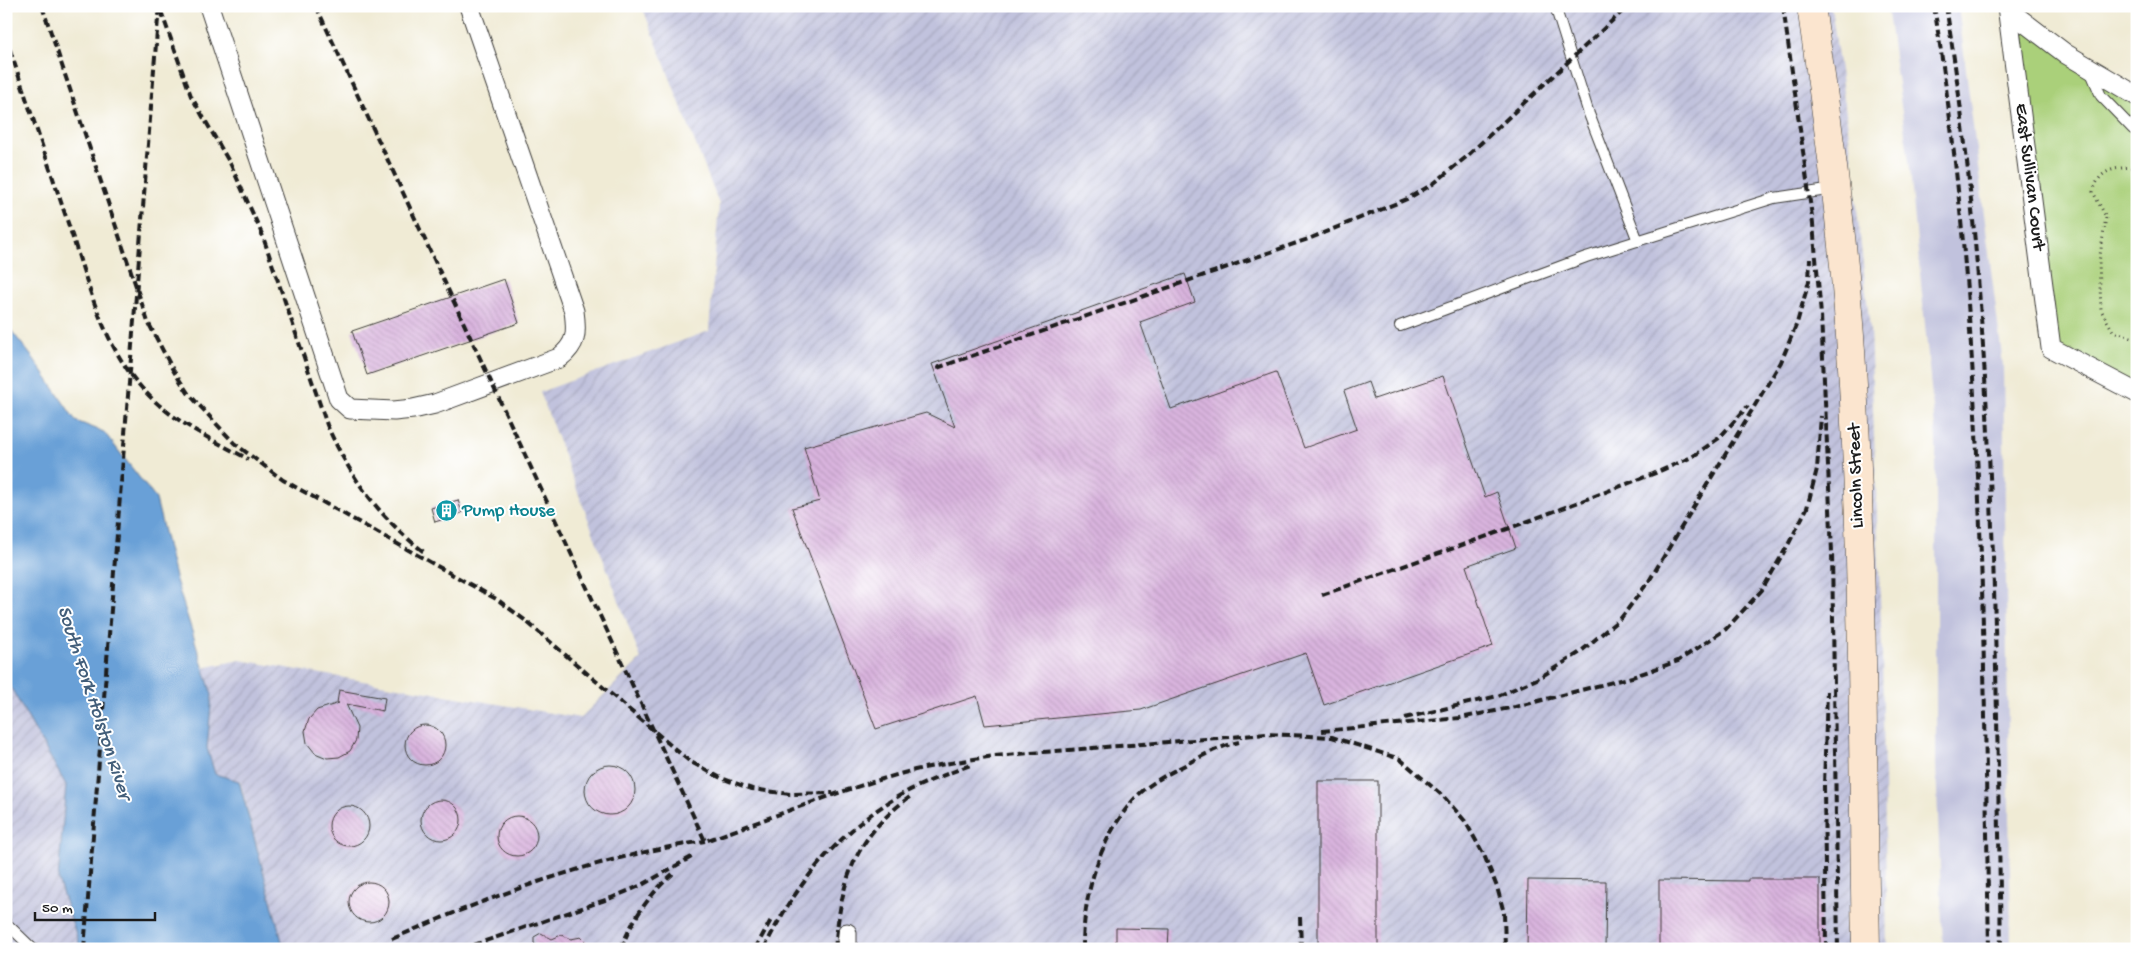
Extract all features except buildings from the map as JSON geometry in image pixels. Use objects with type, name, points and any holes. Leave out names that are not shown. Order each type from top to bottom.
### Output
[{"type":"main road","name":"Lincoln Street","points":[[1811,6],[1836,189],[1850,334],[1858,502],[1866,949]]},
{"type":"street","points":[[209,6],[339,399],[350,409],[394,411],[435,404],[559,358],[569,351],[575,340],[574,311],[469,6]]},
{"type":"street","points":[[2007,8],[2066,54],[2137,96]]},
{"type":"street","name":"East Sullivan Court","points":[[2007,8],[2051,348],[2137,393]]},
{"type":"lane","points":[[1555,6],[1588,114],[1638,241]]},
{"type":"lane","points":[[2090,69],[2101,96],[2133,129],[2137,129]]},
{"type":"lane","points":[[1400,326],[1586,257],[1774,198],[1836,189]]},
{"type":"lane","points":[[6,923],[33,949]]},
{"type":"path","points":[[2137,167],[2109,170],[2097,179],[2093,192],[2106,216],[2099,262],[2101,310],[2113,331],[2137,339]]},
{"type":"shaded area","points":[[642,6],[1831,6],[1849,135],[1870,328],[1882,650],[1887,949],[284,949],[240,781],[215,774],[207,748],[212,696],[203,668],[240,660],[580,718],[641,659],[540,392],[709,331],[719,204]]},
{"type":"shaded area","points":[[1887,6],[1958,6],[2003,365],[2011,949],[1943,949],[1936,764],[1936,439],[1910,169]]},
{"type":"shaded area","points":[[6,679],[66,785],[58,880],[81,949],[6,949]]},
{"type":"green space","points":[[2020,19],[2137,96],[2137,392],[2057,351]]},
{"type":"water","name":"South Fork Holston River","points":[[6,324],[34,359],[76,421],[104,432],[156,499],[175,577],[212,695],[207,748],[215,774],[239,781],[284,949],[81,949],[58,880],[66,785],[6,679]]},
{"type":"railway","points":[[42,6],[148,322],[173,370],[188,393],[234,443],[283,480],[498,600],[526,621],[689,761],[721,778],[752,789],[790,794],[833,793]]},
{"type":"railway","points":[[84,949],[159,6]]},
{"type":"railway","points":[[316,6],[705,841],[862,785],[915,770],[954,762],[994,756],[1267,734],[1332,737],[1400,759],[1444,797],[1465,821],[1484,855],[1497,887],[1504,913],[1505,949]]},
{"type":"railway","points":[[937,368],[1311,238],[1407,199],[1433,184],[1465,158],[1628,6]]},
{"type":"railway","points":[[1783,6],[1813,224],[1821,315],[1832,552],[1838,949]]},
{"type":"railway","points":[[1934,6],[1950,123],[1963,241],[1972,358],[1982,594],[1989,949]]},
{"type":"railway","points":[[1946,6],[1962,123],[1975,241],[1984,358],[1994,594],[2001,949]]},
{"type":"railway","points":[[161,11],[191,96],[231,165],[262,234],[327,425],[336,444],[367,495],[393,525],[424,552]]},
{"type":"railway","points":[[6,38],[89,289],[116,351],[127,370],[141,387],[164,409],[191,428],[248,459]]},
{"type":"railway","points":[[1405,718],[1498,696],[1539,678],[1579,653],[1621,618],[1649,581],[1781,362],[1797,323],[1809,281],[1810,259]]},
{"type":"railway","points":[[1322,595],[1510,528],[1653,474],[1692,457],[1719,438],[1748,406]]},
{"type":"railway","points":[[1322,731],[1460,718],[1515,707],[1632,677],[1678,661],[1726,629],[1762,590],[1807,508],[1817,469],[1821,416]]},
{"type":"railway","points":[[1826,949],[1824,786],[1827,691]]},
{"type":"railway","points":[[1083,949],[1086,908],[1090,888],[1103,849],[1123,813],[1147,787],[1173,771],[1206,754],[1239,742]]},
{"type":"railway","points":[[764,949],[775,927],[801,886],[816,866],[850,831],[889,802],[909,790],[973,764]]},
{"type":"railway","points":[[835,949],[841,903],[846,882],[854,863],[863,845],[876,828],[891,812],[911,796]]},
{"type":"railway","points":[[392,939],[468,907],[585,867],[664,848],[705,841]]},
{"type":"railway","points":[[462,949],[611,898],[642,885],[695,855]]},
{"type":"railway","points":[[621,949],[631,927],[650,897],[675,872]]},
{"type":"railway","points":[[1300,917],[1301,949]]},
{"type":"railway","points":[[755,949],[772,918]]},
{"type":"place","name":"Pump House","points":[[446,511]]}]
